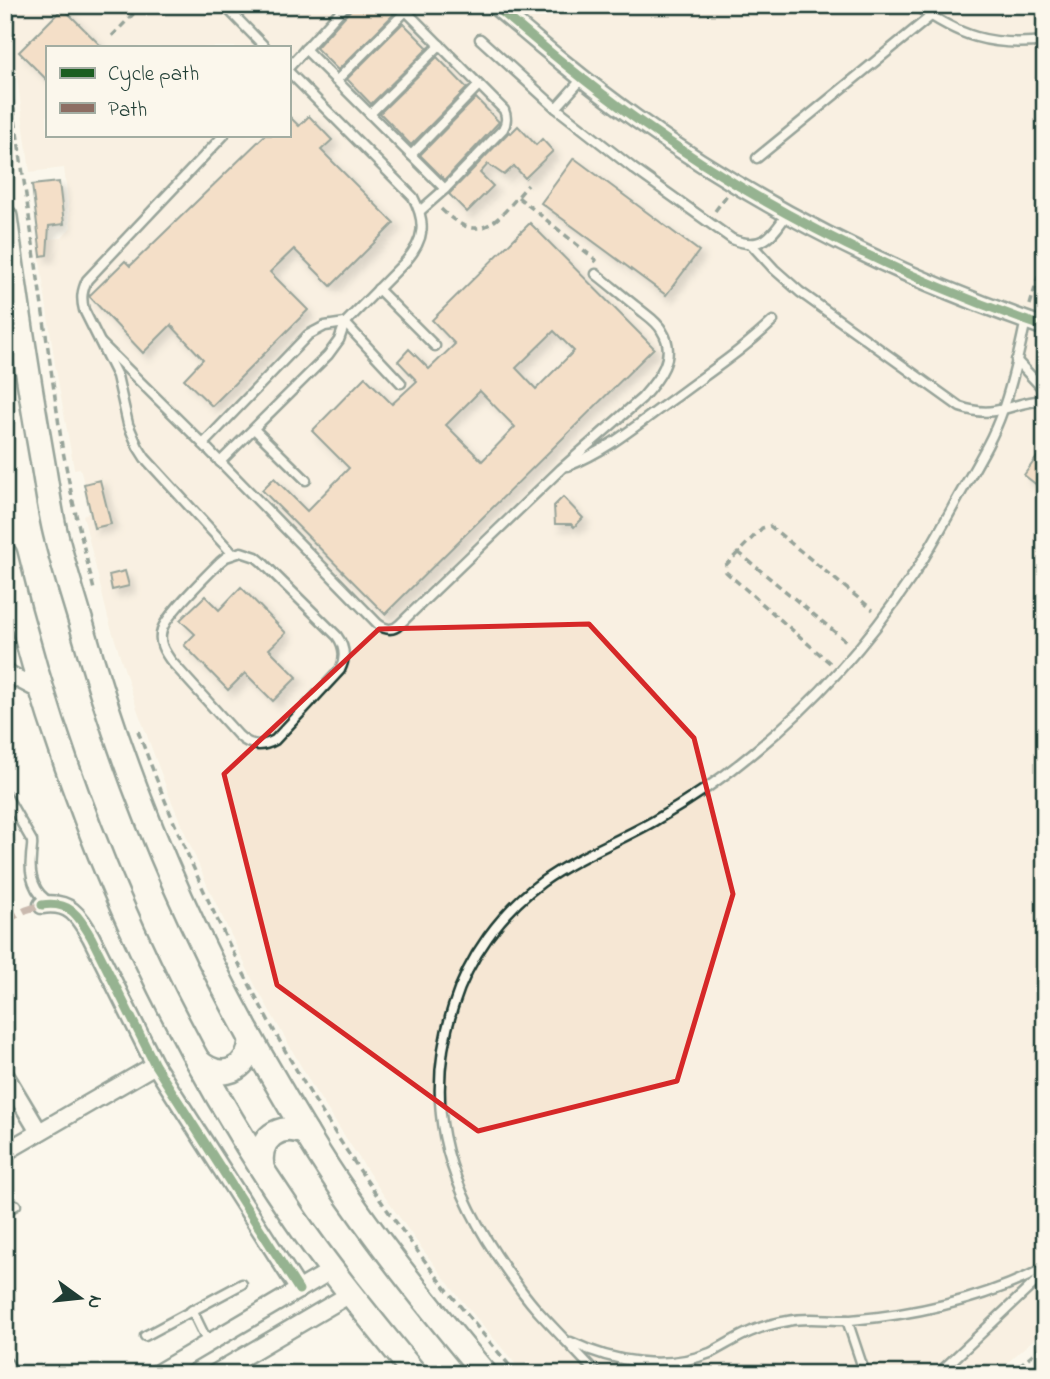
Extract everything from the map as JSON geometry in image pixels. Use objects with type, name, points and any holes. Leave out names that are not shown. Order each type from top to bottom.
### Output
[{"type":"main road","points":[[5,217],[24,351],[54,527],[97,680],[122,754],[165,864],[220,983],[306,1133],[349,1200],[396,1264],[444,1327],[485,1374]]},
{"type":"main road","points":[[5,555],[61,755],[109,880],[154,978],[198,1061],[262,1168],[331,1269],[415,1374]]},
{"type":"main road","points":[[198,1061],[213,1071],[232,1070],[247,1059],[251,1041]]},
{"type":"main road","points":[[262,1168],[262,1150],[272,1135],[289,1129],[306,1133]]},
{"type":"street","points":[[494,5],[582,79],[633,117],[684,152],[787,215],[906,273],[985,306],[1045,327]]},
{"type":"street","points":[[5,672],[41,691]]},
{"type":"street","points":[[47,904],[65,906],[79,916],[155,1065],[299,1290]]},
{"type":"street","points":[[5,1152],[155,1065]]},
{"type":"street","points":[[5,1075],[39,1132]]},
{"type":"street","points":[[156,1374],[331,1269]]},
{"type":"street","points":[[214,1374],[350,1294]]},
{"type":"street","points":[[248,1320],[264,1345]]},
{"type":"street","points":[[5,1366],[10,1374]]},
{"type":"lane","points":[[224,5],[264,46]]},
{"type":"lane","points":[[290,68],[346,5]]},
{"type":"lane","points":[[915,5],[952,29],[974,37],[998,43],[1045,41]]},
{"type":"lane","points":[[336,81],[403,8],[503,110],[506,116],[503,129],[420,211]]},
{"type":"lane","points":[[757,158],[931,16]]},
{"type":"lane","points":[[481,39],[556,108],[634,169],[725,234],[741,243],[760,242],[775,232],[787,215]]},
{"type":"lane","points":[[370,114],[440,45]]},
{"type":"lane","points":[[305,50],[445,189]]},
{"type":"lane","points":[[220,462],[328,355],[339,340],[345,323],[415,250],[420,238],[420,211],[413,197],[290,70]]},
{"type":"lane","points":[[556,108],[582,79]]},
{"type":"lane","points":[[411,155],[479,85]]},
{"type":"lane","points":[[223,136],[86,280],[82,299],[84,310],[117,376],[128,424],[138,447],[233,554]]},
{"type":"lane","points":[[751,244],[794,286],[951,402],[970,411],[981,412],[1003,411],[1045,400]]},
{"type":"lane","points":[[101,343],[378,624],[387,629],[397,627],[561,469],[642,398],[659,377],[668,358],[667,340],[663,331],[596,274]]},
{"type":"lane","points":[[378,289],[435,346]]},
{"type":"lane","points":[[597,1374],[536,1308],[503,1265],[464,1200],[451,1167],[443,1133],[440,1075],[447,1028],[457,995],[472,963],[491,933],[514,907],[540,884],[570,864],[654,821],[705,789],[762,746],[840,671],[883,618],[912,576],[987,444],[1003,411],[1026,320]]},
{"type":"lane","points":[[561,469],[584,460],[628,433],[750,344],[773,321]]},
{"type":"lane","points":[[202,444],[308,335],[325,326],[345,323]]},
{"type":"lane","points":[[345,323],[401,383]]},
{"type":"lane","points":[[1016,360],[1045,391]]},
{"type":"lane","points":[[254,429],[306,480]]},
{"type":"lane","points":[[241,552],[256,557],[337,636],[344,649],[343,664],[335,676],[275,740],[268,744],[259,745],[244,741],[170,661],[161,641],[162,629],[168,618],[219,562],[233,554],[241,552]]},
{"type":"lane","points":[[5,794],[32,841],[31,873],[39,894],[47,904]]},
{"type":"lane","points":[[5,1211],[16,1205]]},
{"type":"lane","points":[[565,1340],[611,1358],[635,1362],[684,1359],[708,1353],[752,1331],[789,1320],[847,1320],[919,1311],[990,1292],[1045,1270]]},
{"type":"lane","points":[[938,1374],[1045,1270]]},
{"type":"lane","points":[[145,1336],[242,1284]]},
{"type":"lane","points":[[192,1310],[208,1343]]},
{"type":"lane","points":[[847,1320],[864,1374]]},
{"type":"path","points":[[112,36],[142,5]]},
{"type":"path","points":[[5,49],[62,446],[97,601]]},
{"type":"path","points":[[432,200],[463,226],[484,228],[493,224],[528,185]]},
{"type":"path","points":[[518,197],[596,260],[589,268],[596,274]]},
{"type":"path","points":[[1026,320],[1045,253]]},
{"type":"path","points":[[840,671],[726,572],[726,565],[762,528],[771,527],[883,618]]},
{"type":"path","points":[[738,552],[857,650]]},
{"type":"path","points":[[134,722],[206,897],[238,963],[301,1078],[332,1128],[438,1279],[517,1374]]},
{"type":"path","points":[[1010,1374],[1045,1343]]},
{"type":"highlighted area","points":[[589,624],[694,738],[733,894],[677,1081],[478,1131],[277,985],[224,774],[379,629]]},
{"type":"shaded area","points":[[7,5],[1045,5],[1045,1329],[995,1374],[524,1374],[458,1296],[380,1190],[314,1089],[254,983],[208,887],[169,795],[136,706],[108,618],[83,515],[91,512],[95,528],[110,524],[100,480],[84,484],[80,468],[74,469],[37,240],[62,238],[71,227],[64,168],[30,172]]},
{"type":"building","points":[[355,5],[386,5],[394,14],[338,70],[316,48]]},
{"type":"building","points":[[63,8],[101,46],[46,46],[46,79],[19,52]]},
{"type":"building","points":[[403,23],[428,48],[371,104],[347,79]]},
{"type":"building","points":[[437,57],[467,88],[411,145],[380,113]]},
{"type":"building","points":[[476,98],[499,122],[445,180],[420,155]]},
{"type":"building","points":[[309,116],[332,140],[321,150],[394,223],[331,286],[294,249],[270,272],[308,310],[212,406],[184,379],[203,359],[171,325],[143,353],[89,296],[125,261],[130,266],[264,136],[290,136],[290,117],[299,126]]},
{"type":"building","points":[[518,126],[536,145],[542,139],[553,151],[525,178],[514,166],[504,175],[488,164],[480,173],[493,186],[467,212],[449,194]]},
{"type":"building","points":[[574,158],[699,251],[666,295],[541,203]]},
{"type":"building","points":[[59,182],[64,224],[49,226],[47,255],[41,256],[32,185]]},
{"type":"building","points":[[530,223],[654,348],[385,614],[262,490],[274,478],[307,511],[349,468],[312,431],[365,377],[392,404],[417,381],[398,361],[409,349],[429,369],[455,344],[432,320]],"holes":[[[554,331],[574,351],[536,389],[516,368]],[[480,391],[515,427],[482,461],[446,425]]]},
{"type":"building","points":[[1045,446],[1045,475],[1037,485],[1024,475]]},
{"type":"building","points":[[100,480],[111,524],[94,528],[84,484]]},
{"type":"building","points":[[563,497],[583,518],[574,527],[571,524],[555,524],[554,506]]},
{"type":"building","points":[[125,571],[129,586],[112,590],[109,575]]},
{"type":"building","points":[[241,587],[286,633],[269,649],[297,677],[273,701],[245,673],[228,690],[184,645],[195,634],[180,620],[205,596],[219,610]]},
{"type":"marked path","points":[[5,921],[42,905]]},
{"type":"cycle path","points":[[494,5],[617,105],[732,182],[832,238],[884,263],[1045,327]]},
{"type":"cycle path","points":[[42,905],[60,905],[72,911],[82,922],[155,1065],[299,1290]]}]
